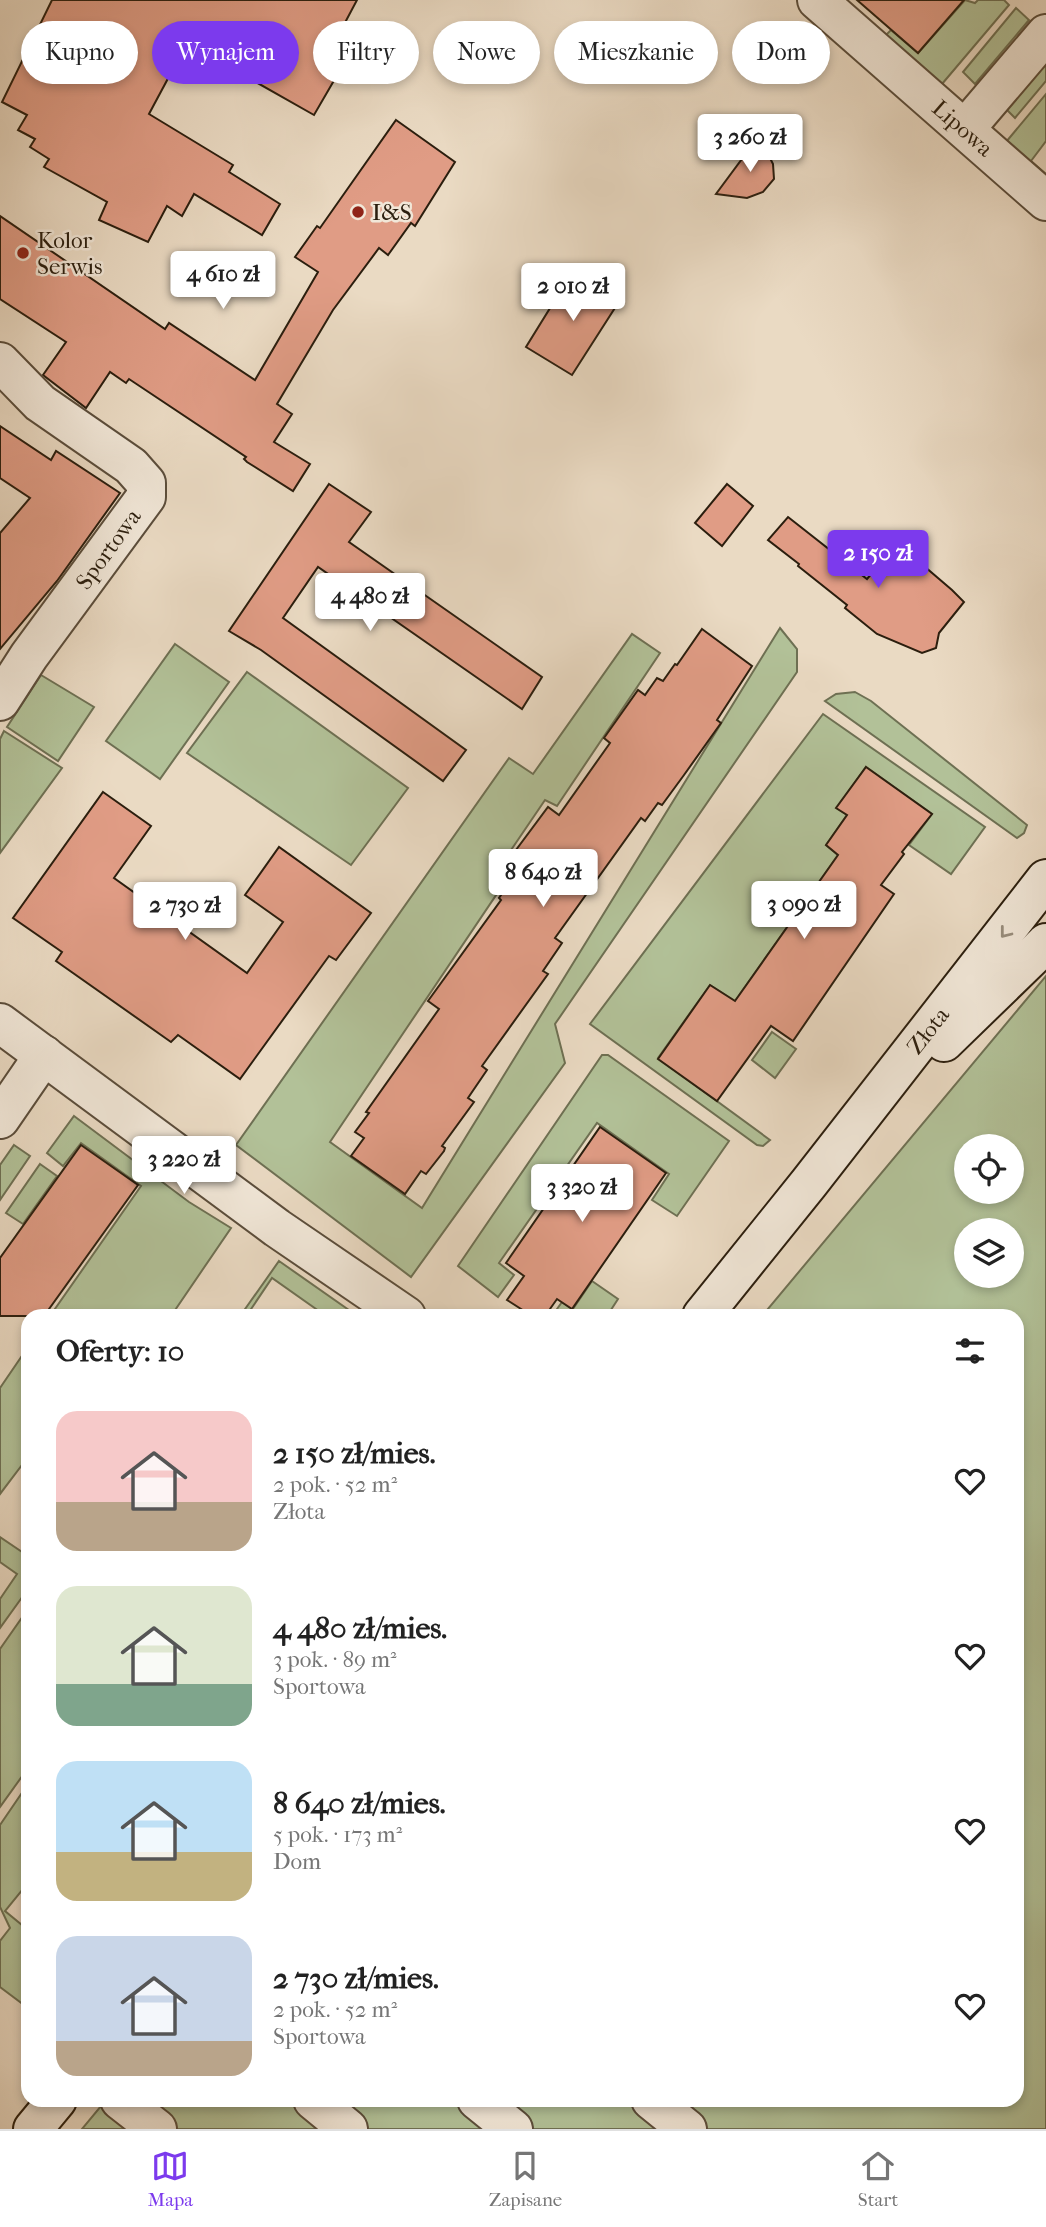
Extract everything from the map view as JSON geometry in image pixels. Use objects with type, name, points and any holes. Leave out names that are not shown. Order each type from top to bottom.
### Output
[{"type":"street","name":"Lipowa","points":[[817,0],[1046,201]]},
{"type":"street","points":[[965,129],[1046,34]]},
{"type":"street","name":"Sportowa","points":[[0,362],[40,404],[131,466],[146,483],[146,497],[29,656],[0,701]]},
{"type":"street","name":"Złota","points":[[708,1309],[1046,879]]},
{"type":"street","name":"Złota","points":[[809,1182],[926,1059],[1046,943]]},
{"type":"street","points":[[0,1023],[277,1228],[396,1309]]},
{"type":"street","points":[[0,1119],[44,1055]]},
{"type":"street","points":[[33,2129],[51,2107]]},
{"type":"street","points":[[129,2107],[157,2129]]},
{"type":"street","points":[[321,2107],[348,2129]]},
{"type":"street","points":[[486,2107],[513,2129]]},
{"type":"street","points":[[660,2107],[687,2129]]},
{"type":"green space","points":[[840,0],[886,35],[891,30],[918,53],[965,0],[975,3],[978,0],[1004,0],[1009,5],[942,84]]},
{"type":"green space","points":[[1016,8],[1029,20],[975,84],[963,72]]},
{"type":"green space","points":[[1046,57],[1046,81],[1015,118],[1004,107]]},
{"type":"green space","points":[[1046,94],[1046,141],[1031,161],[1046,174],[1046,178],[1006,142]]},
{"type":"green space","points":[[780,628],[797,649],[797,672],[555,1024],[565,1063],[411,1277],[236,1145],[509,758],[533,774],[632,634],[660,653],[557,806],[545,800],[507,856],[517,864],[330,1142],[422,1208]]},
{"type":"green space","points":[[175,644],[229,682],[160,779],[106,741]]},
{"type":"green space","points":[[247,672],[408,788],[351,865],[187,753]]},
{"type":"green space","points":[[41,675],[94,707],[58,761],[7,727]]},
{"type":"green space","points":[[855,692],[871,701],[1027,825],[1024,833],[1017,838],[825,701],[836,694]]},
{"type":"green space","points":[[823,714],[985,827],[951,874],[909,845],[932,814],[866,767],[837,808],[847,815],[826,845],[838,855],[735,1001],[710,985],[658,1058],[770,1140],[763,1146],[757,1145],[590,1024]]},
{"type":"green space","points":[[4,731],[62,768],[0,853],[0,739]]},
{"type":"green space","points":[[1046,976],[1046,2129],[82,2129],[100,2107],[1024,2107],[1024,1309],[768,1309]]},
{"type":"green space","points":[[772,1032],[796,1049],[775,1078],[752,1060]]},
{"type":"green space","points":[[602,1055],[608,1055],[729,1141],[677,1216],[652,1200],[669,1174],[597,1123],[499,1263],[514,1275],[498,1297],[458,1266]]},
{"type":"green space","points":[[74,1116],[189,1202],[231,1228],[176,1309],[55,1309],[141,1186],[81,1143],[63,1166],[47,1153]]},
{"type":"green space","points":[[14,1145],[30,1156],[0,1200],[0,1165]]},
{"type":"green space","points":[[40,1164],[57,1176],[23,1224],[6,1213]]},
{"type":"green space","points":[[279,1261],[347,1309],[316,1309],[272,1278],[251,1309],[245,1309]]},
{"type":"green space","points":[[592,1281],[618,1299],[612,1309],[573,1309]]},
{"type":"green space","points":[[562,1302],[573,1309],[557,1309]]},
{"type":"green space","points":[[21,1357],[21,1466],[0,1494],[0,1388]]},
{"type":"green space","points":[[0,1537],[21,1551],[21,1599],[0,1628],[0,1599],[17,1574],[0,1562]]},
{"type":"green space","points":[[21,1619],[21,1778],[0,1807],[0,1649]]},
{"type":"green space","points":[[21,1794],[21,1892],[5,1911],[21,1924],[21,2003],[0,1987],[0,1941],[10,1928],[0,1907],[0,1825]]},
{"type":"building","points":[[52,0],[357,0],[346,21],[313,21],[313,84],[332,84],[314,115],[259,84],[299,84],[299,21],[152,21],[152,84],[165,84],[149,114],[233,165],[229,172],[280,204],[262,235],[194,194],[182,216],[167,206],[148,242],[99,220],[107,202],[44,167],[49,159],[30,147],[35,139],[18,130],[27,115],[2,102],[21,63],[21,84],[138,84],[138,21],[42,21]]},
{"type":"building","points":[[857,0],[964,0],[918,53]]},
{"type":"building","points":[[396,120],[455,162],[415,226],[411,223],[388,255],[379,248],[333,310],[277,404],[292,414],[274,442],[310,464],[293,491],[129,379],[126,383],[110,372],[86,408],[43,375],[66,342],[0,299],[0,216],[165,329],[169,323],[255,380],[318,272],[295,257],[317,226],[320,228]]},
{"type":"building","points":[[759,136],[773,164],[774,179],[763,192],[747,198],[716,194]]},
{"type":"building","points":[[573,271],[620,300],[572,375],[526,347]]},
{"type":"building","points":[[0,426],[51,460],[56,451],[120,493],[57,581],[0,649],[0,533],[30,498],[0,478]]},
{"type":"building","points":[[329,484],[371,512],[349,542],[542,677],[522,709],[318,567],[283,618],[466,750],[443,781],[261,650],[229,631]]},
{"type":"building","points":[[727,484],[753,506],[722,546],[695,523]]},
{"type":"building","points":[[788,517],[867,579],[872,573],[880,578],[904,549],[952,590],[964,602],[939,633],[936,648],[922,653],[877,634],[845,608],[847,605],[768,540]]},
{"type":"building","points":[[702,629],[752,666],[717,720],[721,723],[684,775],[662,805],[658,803],[645,821],[641,818],[555,938],[562,943],[543,971],[548,974],[482,1066],[487,1070],[468,1098],[474,1102],[442,1146],[444,1151],[426,1174],[421,1171],[405,1194],[351,1156],[364,1138],[355,1132],[369,1113],[366,1112],[439,1009],[428,1001],[501,900],[499,898],[524,862],[513,854],[548,807],[559,815],[610,743],[604,738],[638,690],[645,695],[657,678],[663,681]]},
{"type":"building","points":[[866,767],[932,814],[902,852],[904,854],[881,885],[894,894],[793,1041],[771,1026],[717,1101],[658,1059],[710,985],[735,1001],[838,855],[826,845],[847,815],[836,808]]},
{"type":"building","points":[[103,792],[151,826],[114,878],[247,973],[283,922],[245,895],[279,847],[371,913],[336,960],[329,956],[240,1079],[178,1035],[171,1042],[56,961],[62,952],[13,918]]},
{"type":"building","points":[[600,1127],[666,1173],[572,1309],[557,1299],[550,1309],[521,1309],[507,1300],[524,1276],[506,1263]]},
{"type":"building","points":[[81,1145],[138,1185],[49,1309],[21,1309],[21,1316],[0,1316],[0,1258]]},
{"type":"place","name":"I&S","points":[[358,212]]},
{"type":"place","name":"Kolor Serwis","points":[[23,253]]}]
